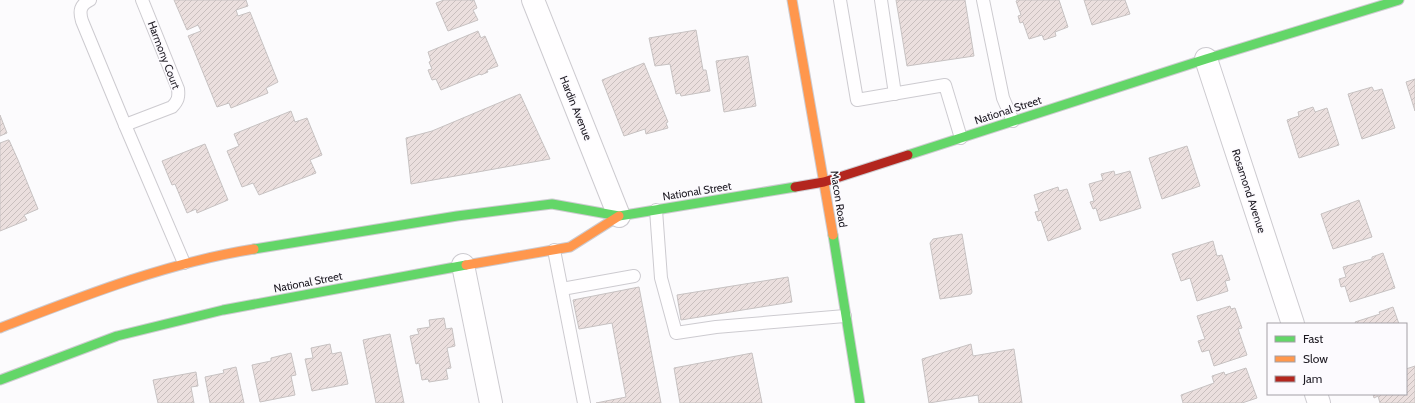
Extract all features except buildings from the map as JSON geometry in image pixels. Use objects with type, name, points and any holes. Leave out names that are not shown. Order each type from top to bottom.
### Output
[{"type":"main road","name":"Macon Road","points":[[792,0],[824,182],[860,403]]},
{"type":"main road","name":"National Street","points":[[0,328],[103,289],[184,263],[221,254],[442,219],[552,204],[619,216],[824,182],[1206,59],[1399,0]]},
{"type":"main road","name":"National Street","points":[[0,380],[117,336],[223,310],[463,265],[570,247],[619,216]]},
{"type":"street","name":"Hardin Avenue","points":[[533,0],[619,216]]},
{"type":"street","name":"Rosamond Avenue","points":[[1206,59],[1293,323]]},
{"type":"street","points":[[463,265],[491,403]]},
{"type":"lane","points":[[90,0],[82,6],[80,15],[184,263]]},
{"type":"lane","name":"Harmony Court","points":[[125,125],[172,107],[177,103],[179,97],[178,89],[142,0]]},
{"type":"lane","points":[[840,0],[857,100],[945,85],[961,138]]},
{"type":"lane","points":[[881,0],[896,94]]},
{"type":"lane","points":[[984,0],[1003,98],[1013,121]]},
{"type":"lane","points":[[656,210],[661,278],[676,333],[716,327],[846,316]]},
{"type":"lane","points":[[554,250],[584,403]]},
{"type":"lane","points":[[562,289],[634,276]]},
{"type":"traffic: fast","points":[[908,155],[1206,59],[1399,0]]},
{"type":"traffic: fast","points":[[254,249],[457,216],[552,204],[619,216],[795,187]]},
{"type":"traffic: fast","points":[[833,235],[860,403]]},
{"type":"traffic: fast","points":[[0,380],[117,336],[223,310],[466,265]]},
{"type":"traffic: slow","points":[[792,0],[833,235]]},
{"type":"traffic: slow","points":[[466,265],[570,247],[619,216]]},
{"type":"traffic: slow","points":[[0,328],[62,304],[157,272],[221,255],[254,249]]},
{"type":"traffic: jam","points":[[795,187],[824,182],[908,155]]}]
